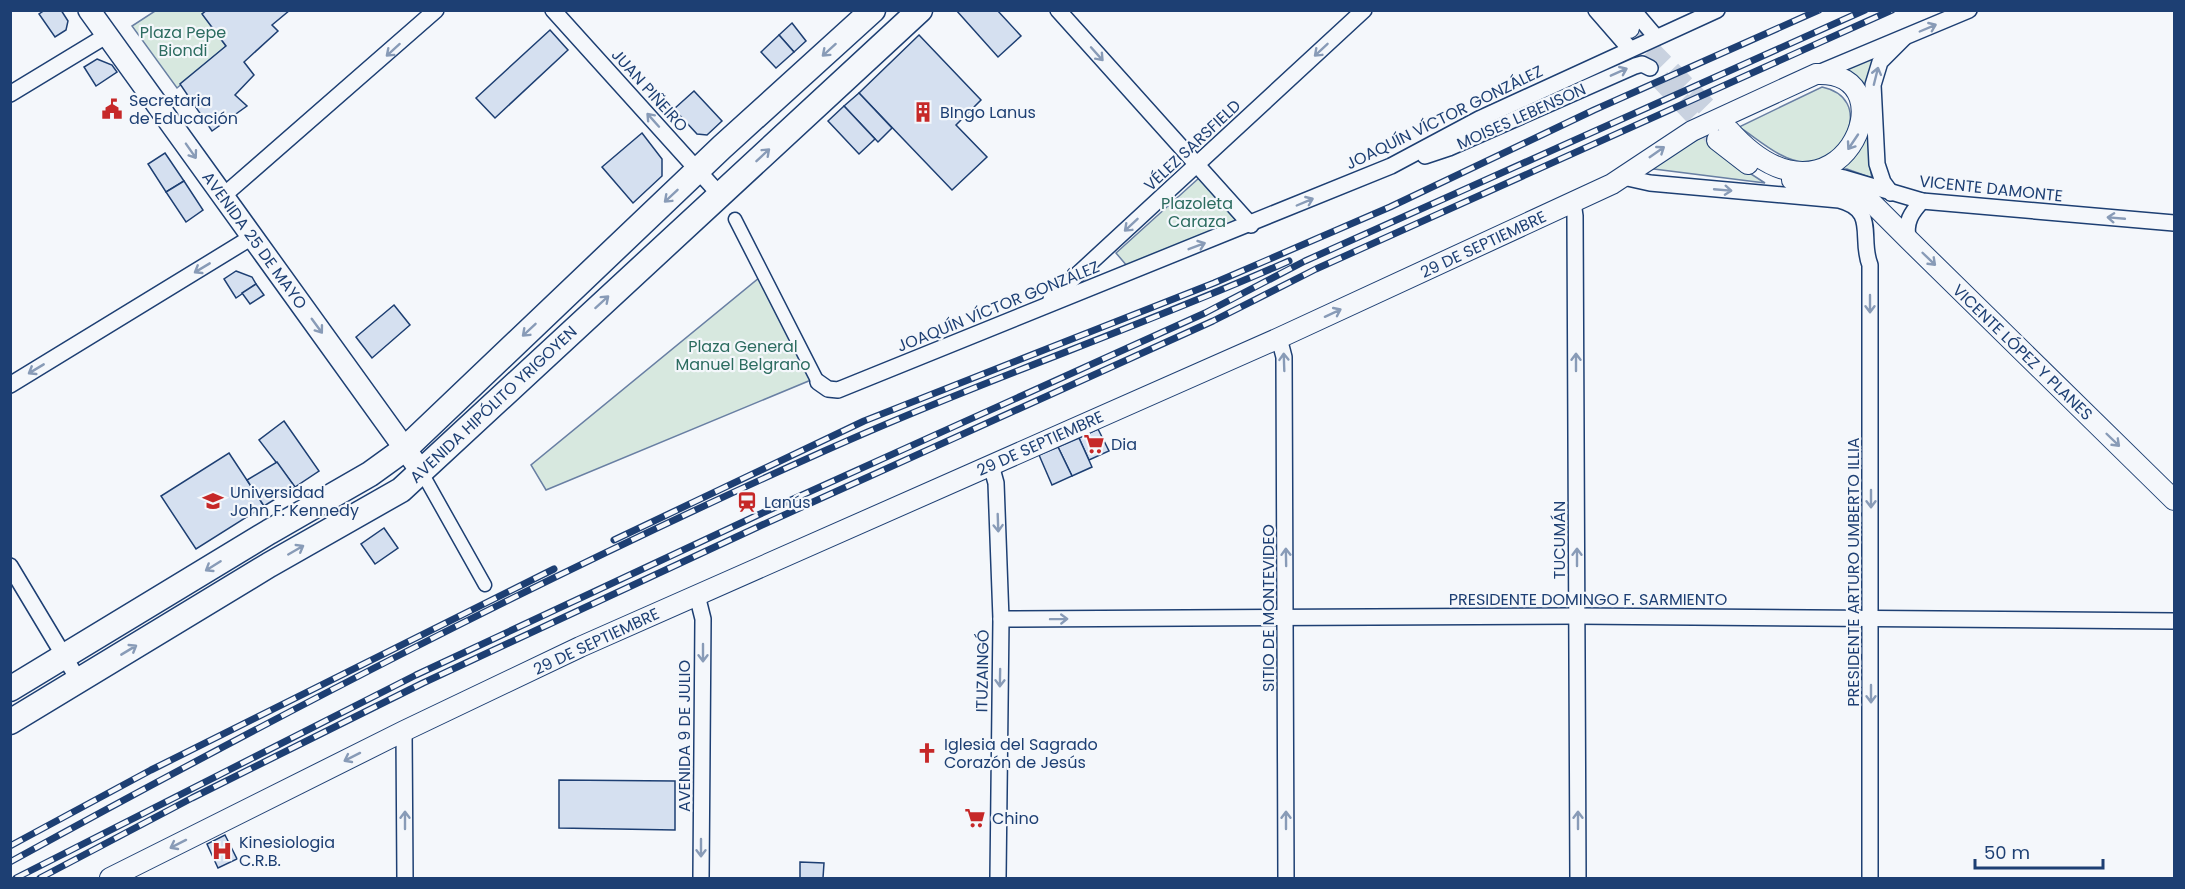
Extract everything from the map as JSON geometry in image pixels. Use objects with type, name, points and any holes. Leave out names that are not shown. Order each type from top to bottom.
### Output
[{"type":"main road","name":"AVENIDA 25 DE MAYO","points":[[89,10],[109,34],[421,471]]},
{"type":"main road","name":"AVENIDA HIPÓLITO YRIGOYEN","points":[[10,689],[269,532],[370,474],[406,448],[698,170],[873,10]]},
{"type":"main road","name":"AVENIDA HIPÓLITO YRIGOYEN","points":[[10,722],[269,565],[401,490],[920,10]]},
{"type":"street","points":[[223,196],[436,10]]},
{"type":"street","name":"JUAN PIÑEIRO","points":[[553,10],[720,195]]},
{"type":"street","points":[[1058,10],[1251,225]]},
{"type":"street","name":"VÉLEZ SARSFIELD","points":[[1044,305],[1364,10]]},
{"type":"street","points":[[1596,10],[1630,49]]},
{"type":"street","points":[[1614,10],[1656,37]]},
{"type":"street","name":"JOAQUÍN VÍCTOR GONZÁLEZ","points":[[818,382],[828,389],[838,390],[1044,305],[1251,225],[1391,166],[1479,119],[1717,10]]},
{"type":"street","name":"29 DE SEPTIEMBRE","points":[[112,878],[404,731],[697,595],[1279,338],[1623,177],[1671,142],[1692,131],[1816,74],[1970,10]]},
{"type":"street","points":[[10,94],[109,34]]},
{"type":"street","name":"PRESIDENTE ARTURO UMBERTO ILLIA","points":[[1870,879],[1872,618],[1870,265],[1875,246],[1874,201],[1883,182],[1877,164],[1873,85],[1880,62],[1904,38]]},
{"type":"street","name":"MOISES LEBENSON","points":[[1391,166],[1449,148],[1635,66],[1642,64],[1650,68]]},
{"type":"street","points":[[1816,74],[1837,75],[1850,85],[1859,98],[1862,124],[1854,143],[1832,164],[1808,171],[1793,171],[1766,161],[1741,143],[1723,135],[1751,166],[1778,178],[1860,190],[1874,201]]},
{"type":"street","name":"VICENTE DAMONTE","points":[[1808,171],[1844,178],[1874,201]]},
{"type":"street","name":"VICENTE DAMONTE","points":[[1623,177],[1650,183],[1839,200],[1922,201],[2175,223]]},
{"type":"street","name":"VICENTE LÓPEZ Y PLANES","points":[[1874,201],[1908,239],[2175,500]]},
{"type":"street","points":[[1908,239],[1906,228],[1909,218],[1922,201]]},
{"type":"street","name":"TUCUMÁN","points":[[1573,202],[1578,879]]},
{"type":"street","points":[[735,219],[818,382]]},
{"type":"street","points":[[10,385],[252,237]]},
{"type":"street","name":"SITIO DE MONTEVIDEO","points":[[1279,338],[1284,357],[1287,616],[1286,879]]},
{"type":"street","name":"ITUZAINGÓ","points":[[991,465],[996,483],[1001,619],[998,879]]},
{"type":"street","points":[[421,471],[485,585]]},
{"type":"street","points":[[10,566],[79,681]]},
{"type":"street","name":"AVENIDA 9 DE JULIO","points":[[697,595],[703,619],[701,879]]},
{"type":"street","name":"PRESIDENTE DOMINGO F. SARMIENTO","points":[[1001,619],[1577,616],[2175,621]]},
{"type":"street","points":[[404,731],[405,879]]},
{"type":"green space","name":"Plaza Pepe Biondi","points":[[155,11],[207,11],[203,15],[226,46],[177,88],[132,26]]},
{"type":"green space","points":[[1879,55],[1870,168],[1872,178],[1847,169],[1834,169],[1863,138],[1843,72],[1846,68]]},
{"type":"green space","points":[[1822,87],[1838,93],[1847,104],[1850,116],[1848,129],[1842,142],[1820,160],[1805,162],[1788,158],[1770,149],[1739,127]]},
{"type":"green space","points":[[1704,136],[1723,156],[1765,183],[1646,168]]},
{"type":"green space","name":"Plazoleta Caraza","points":[[1199,178],[1237,221],[1128,267],[1116,253]]},
{"type":"green space","name":"Plaza General Manuel Belgrano","points":[[759,278],[811,380],[546,490],[531,465]]},
{"type":"building","points":[[45,10],[61,10],[68,21],[66,30],[55,37],[39,14]]},
{"type":"building","points":[[207,10],[290,10],[272,25],[278,31],[244,62],[254,75],[235,95],[247,106],[212,131],[180,84],[226,46],[202,14]]},
{"type":"building","points":[[956,10],[997,10],[1021,36],[998,57]]},
{"type":"building","points":[[792,23],[806,41],[794,52],[779,35]]},
{"type":"building","points":[[550,30],[568,50],[495,118],[476,98]]},
{"type":"building","points":[[779,35],[794,52],[776,68],[761,52]]},
{"type":"building","name":"BIngo Lanus","points":[[919,35],[981,100],[956,125],[987,157],[952,190],[859,93]]},
{"type":"building","points":[[97,59],[112,65],[117,72],[96,86],[84,67]]},
{"type":"building","points":[[694,91],[722,121],[707,135],[697,134],[674,109]]},
{"type":"building","points":[[859,93],[892,128],[878,142],[844,106]]},
{"type":"building","points":[[844,106],[875,139],[859,154],[828,121]]},
{"type":"building","points":[[642,133],[662,159],[662,176],[633,203],[602,167]]},
{"type":"building","points":[[165,153],[184,181],[166,192],[148,164]]},
{"type":"building","points":[[184,181],[203,210],[186,222],[166,192]]},
{"type":"building","points":[[236,271],[252,277],[256,284],[236,298],[224,279]]},
{"type":"building","points":[[256,284],[264,295],[250,304],[242,293]]},
{"type":"building","points":[[394,305],[410,325],[372,358],[356,337]]},
{"type":"building","points":[[284,421],[319,471],[295,487],[259,440]]},
{"type":"building","name":"Dia","points":[[1098,429],[1109,451],[1089,460],[1079,438]]},
{"type":"building","points":[[1079,438],[1092,467],[1072,476],[1058,447]]},
{"type":"building","points":[[1058,447],[1072,476],[1052,485],[1039,455]]},
{"type":"building","name":"Universidad John F. Kennedy","points":[[229,453],[264,506],[196,549],[161,496]]},
{"type":"building","points":[[277,462],[295,487],[264,506],[247,480]]},
{"type":"building","points":[[384,528],[398,548],[375,564],[361,544]]},
{"type":"building","points":[[559,780],[675,781],[675,830],[559,828]]},
{"type":"building","name":"Kinesiologia C.R.B.","points":[[225,835],[237,859],[218,868],[207,844]]},
{"type":"building","points":[[800,862],[824,863],[823,878],[800,878]]},
{"type":"tunnel","points":[[1629,28],[1729,130]]},
{"type":"tunnel","points":[[1660,79],[1714,136]]},
{"type":"railway","points":[[614,540],[864,421],[1214,283],[1390,207],[1594,110],[1819,10]]},
{"type":"railway","points":[[16,878],[416,675],[758,515],[1205,313],[1305,261],[1865,10]]},
{"type":"railway","points":[[40,878],[192,798],[423,683],[762,525],[1213,321],[1316,269],[1892,10]]},
{"type":"railway","points":[[10,862],[412,649],[718,499],[880,427],[1289,261]]},
{"type":"railway","points":[[10,846],[151,770],[554,569]]},
{"type":"place","name":"Secretaria de Educación","points":[[112,109]]},
{"type":"place","name":"BIngo Lanus","points":[[923,112]]},
{"type":"place","name":"Dia","points":[[1094,444]]},
{"type":"place","name":"Universidad John F. Kennedy","points":[[213,501]]},
{"type":"place","name":"Lanús","points":[[747,502]]},
{"type":"place","name":"Iglesia del Sagrado Corazón de Jesús","points":[[927,753]]},
{"type":"place","name":"Chino","points":[[975,818]]},
{"type":"place","name":"Kinesiologia C.R.B.","points":[[222,851]]}]
